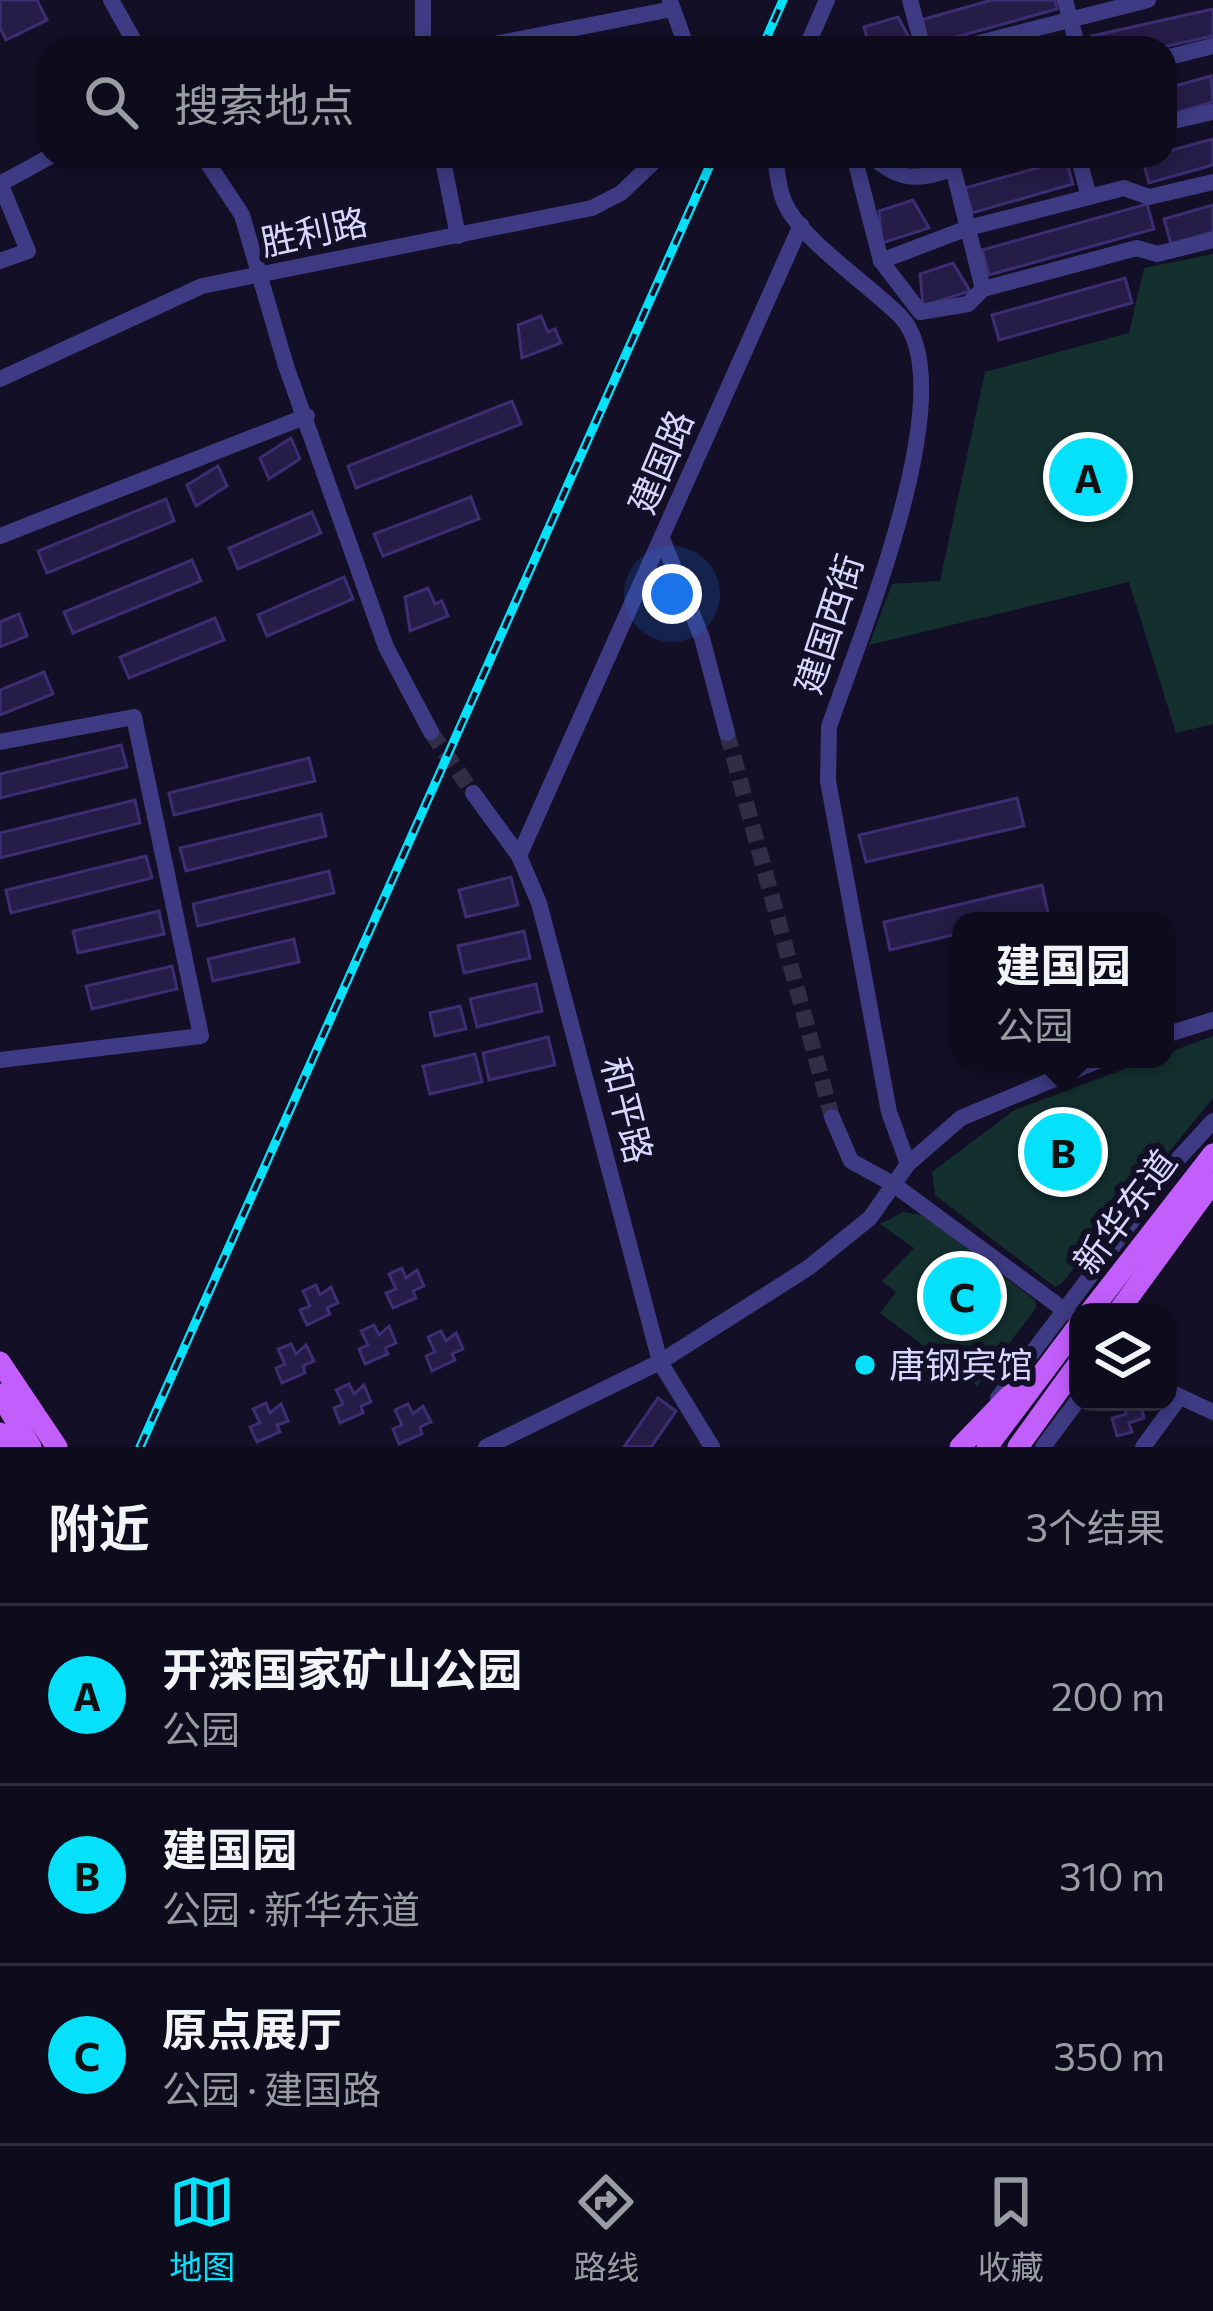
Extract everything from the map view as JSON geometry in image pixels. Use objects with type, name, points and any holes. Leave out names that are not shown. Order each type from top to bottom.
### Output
[{"type":"main road","name":"新华东道","points":[[1097,1303],[1213,1154]]},
{"type":"main road","name":"新华东道","points":[[1125,1303],[1213,1182]]},
{"type":"main road","name":"新华东道","points":[[973,1442],[1048,1359],[1069,1324]]},
{"type":"main road","points":[[0,1363],[57,1447]]},
{"type":"main road","points":[[1018,1447],[1069,1375]]},
{"type":"main road","points":[[1039,1447],[1069,1377]]},
{"type":"main road","points":[[0,1394],[32,1447]]},
{"type":"main road","points":[[0,1433],[9,1447]]},
{"type":"street","points":[[111,0],[131,36]]},
{"type":"street","points":[[423,0],[423,36]]},
{"type":"street","points":[[811,36],[827,0]]},
{"type":"street","points":[[910,0],[919,36]]},
{"type":"street","points":[[1065,0],[1075,36]]},
{"type":"street","points":[[1007,36],[1148,0]]},
{"type":"street","points":[[528,36],[671,4],[683,36]]},
{"type":"street","points":[[1177,55],[1213,46]]},
{"type":"street","points":[[1177,120],[1212,112]]},
{"type":"street","points":[[0,261],[28,251],[0,184],[36,164]]},
{"type":"street","points":[[211,168],[242,214],[286,366],[386,646],[431,732]]},
{"type":"street","points":[[444,168],[458,236]]},
{"type":"street","name":"胜利路","points":[[0,379],[202,286],[592,208],[651,168]]},
{"type":"street","name":"建国西街","points":[[777,168],[783,199],[801,225],[900,316],[921,354],[921,412],[908,487],[829,727],[828,767],[889,1112],[908,1164]]},
{"type":"street","points":[[857,168],[881,261],[920,312],[968,304],[983,289],[1137,248],[1157,254],[1213,240]]},
{"type":"street","points":[[885,168],[913,181],[939,168]]},
{"type":"street","points":[[953,168],[983,289]]},
{"type":"street","points":[[1081,168],[1089,197]]},
{"type":"street","points":[[881,261],[968,229],[1124,188],[1149,197],[1213,182]]},
{"type":"street","name":"建国路","points":[[727,733],[702,638],[662,541],[801,225]]},
{"type":"street","points":[[0,536],[307,416]]},
{"type":"street","points":[[519,856],[662,541]]},
{"type":"street","points":[[0,742],[134,717],[202,1036],[0,1060]]},
{"type":"street","name":"和平路","points":[[472,794],[519,856],[539,902],[660,1362],[712,1447]]},
{"type":"street","points":[[1174,1032],[1213,1019]]},
{"type":"street","points":[[486,1447],[660,1362],[808,1268],[870,1218],[908,1164],[961,1118],[1080,1068]]},
{"type":"street","points":[[832,1117],[851,1161],[893,1184],[1069,1317]]},
{"type":"street","points":[[1082,1303],[1132,1222],[1136,1204],[1213,1121]]},
{"type":"street","points":[[1136,1303],[1213,1201]]},
{"type":"street","points":[[973,1442],[1069,1323]]},
{"type":"street","points":[[0,1349],[67,1447]]},
{"type":"street","points":[[1177,1396],[1213,1412]]},
{"type":"street","points":[[1039,1447],[1069,1411]]},
{"type":"street","points":[[1143,1447],[1163,1411]]},
{"type":"green space","points":[[1213,254],[1213,724],[1176,733],[1129,582],[869,645],[892,584],[940,581],[985,372],[1129,333],[1144,268]]},
{"type":"green space","points":[[1213,1036],[1213,1098],[1061,1284],[1055,1287],[935,1195],[932,1172],[1013,1111],[1127,1068],[1174,1068],[1174,1051]]},
{"type":"green space","points":[[903,1212],[922,1215],[1035,1300],[1036,1308],[977,1386],[880,1313],[896,1292],[882,1281],[914,1248],[880,1224]]},
{"type":"building","points":[[0,0],[37,0],[47,20],[6,40],[0,28]]},
{"type":"building","points":[[992,0],[1055,0],[1057,9],[960,36],[921,36],[917,21]]},
{"type":"building","points":[[1213,9],[1213,36],[1177,44],[1177,36],[1092,36]]},
{"type":"building","points":[[898,17],[908,36],[867,36],[864,27]]},
{"type":"building","points":[[1211,76],[1213,102],[1177,112],[1177,86]]},
{"type":"building","points":[[1213,139],[1213,165],[1149,183],[1145,168],[1177,168],[1177,149]]},
{"type":"building","points":[[1037,168],[1068,168],[1073,184],[972,213],[965,188]]},
{"type":"building","points":[[913,200],[929,228],[882,243],[879,211]]},
{"type":"building","points":[[1147,204],[1154,229],[989,275],[982,250]]},
{"type":"building","points":[[1213,205],[1213,232],[1171,244],[1164,219]]},
{"type":"building","points":[[953,263],[970,291],[923,306],[920,274]]},
{"type":"building","points":[[1125,278],[1132,303],[999,340],[992,315]]},
{"type":"building","points":[[541,316],[548,332],[555,329],[561,343],[522,358],[518,325]]},
{"type":"building","points":[[512,401],[521,424],[356,488],[348,466]]},
{"type":"building","points":[[291,438],[300,459],[269,479],[260,458]]},
{"type":"building","points":[[218,466],[227,486],[196,506],[187,485]]},
{"type":"building","points":[[471,497],[479,519],[383,556],[374,534]]},
{"type":"building","points":[[166,499],[174,521],[47,573],[38,551]]},
{"type":"building","points":[[312,512],[321,533],[238,569],[229,548]]},
{"type":"building","points":[[192,560],[201,581],[73,633],[64,612]]},
{"type":"building","points":[[344,577],[353,599],[267,636],[258,615]]},
{"type":"building","points":[[428,588],[435,604],[442,601],[448,616],[410,631],[405,597]]},
{"type":"building","points":[[19,614],[27,636],[0,647],[0,622]]},
{"type":"building","points":[[215,618],[224,640],[129,678],[120,657]]},
{"type":"building","points":[[44,672],[53,694],[0,715],[0,690]]},
{"type":"building","points":[[121,745],[127,767],[0,798],[0,774]]},
{"type":"building","points":[[309,758],[315,781],[174,815],[169,793]]},
{"type":"building","points":[[1017,798],[1024,826],[866,862],[859,835]]},
{"type":"building","points":[[135,800],[140,823],[0,858],[0,833]]},
{"type":"building","points":[[321,814],[326,836],[186,871],[180,848]]},
{"type":"building","points":[[146,856],[152,878],[11,913],[6,890]]},
{"type":"building","points":[[329,871],[334,893],[198,926],[193,904]]},
{"type":"building","points":[[511,877],[518,905],[466,917],[459,890]]},
{"type":"building","points":[[1042,885],[1048,912],[952,912],[952,935],[890,950],[884,922]]},
{"type":"building","points":[[159,911],[164,934],[78,953],[73,931]]},
{"type":"building","points":[[524,931],[530,958],[464,973],[458,946]]},
{"type":"building","points":[[294,939],[299,962],[213,981],[208,959]]},
{"type":"building","points":[[172,966],[177,989],[92,1009],[86,986]]},
{"type":"building","points":[[536,984],[542,1011],[477,1027],[470,999]]},
{"type":"building","points":[[460,1006],[466,1029],[435,1036],[430,1013]]},
{"type":"building","points":[[548,1037],[555,1065],[489,1080],[483,1053]]},
{"type":"building","points":[[475,1054],[482,1082],[430,1094],[423,1066]]},
{"type":"building","points":[[402,1268],[406,1278],[417,1270],[424,1286],[413,1291],[416,1298],[393,1308],[386,1293],[396,1289],[389,1274]]},
{"type":"building","points":[[316,1285],[320,1295],[331,1287],[338,1303],[327,1308],[330,1314],[307,1325],[300,1310],[310,1306],[303,1291]]},
{"type":"building","points":[[374,1325],[379,1335],[389,1326],[396,1343],[385,1348],[388,1354],[365,1364],[359,1349],[368,1345],[361,1331]]},
{"type":"building","points":[[441,1331],[446,1341],[456,1333],[463,1349],[452,1354],[455,1360],[432,1371],[426,1356],[435,1352],[428,1337]]},
{"type":"building","points":[[291,1344],[296,1354],[306,1345],[314,1361],[303,1366],[305,1373],[282,1383],[276,1368],[285,1364],[278,1349]]},
{"type":"building","points":[[349,1384],[354,1394],[364,1385],[371,1402],[361,1406],[363,1413],[340,1423],[334,1408],[343,1404],[336,1390]]},
{"type":"building","points":[[658,1398],[676,1411],[651,1447],[624,1447]]},
{"type":"building","points":[[266,1403],[270,1413],[281,1404],[288,1421],[277,1425],[280,1432],[257,1442],[250,1427],[260,1423],[253,1409]]},
{"type":"building","points":[[408,1404],[413,1414],[423,1406],[431,1422],[420,1427],[422,1434],[399,1444],[393,1429],[402,1425],[395,1410]]},
{"type":"building","points":[[1142,1411],[1144,1418],[1129,1423],[1132,1432],[1117,1436],[1112,1418]]},
{"type":"tunnel","points":[[431,732],[473,793]]},
{"type":"tunnel","points":[[727,733],[832,1117]]},
{"type":"railway","points":[[767,36],[783,0]]},
{"type":"railway","points":[[140,1447],[709,168]]},
{"type":"place","name":"开滦国家矿山公园","points":[[1088,477]]},
{"type":"place","name":"建国园","points":[[1063,1152]]},
{"type":"place","name":"原点展厅","points":[[962,1296]]},
{"type":"place","name":"唐钢宾馆","points":[[865,1365]]}]
